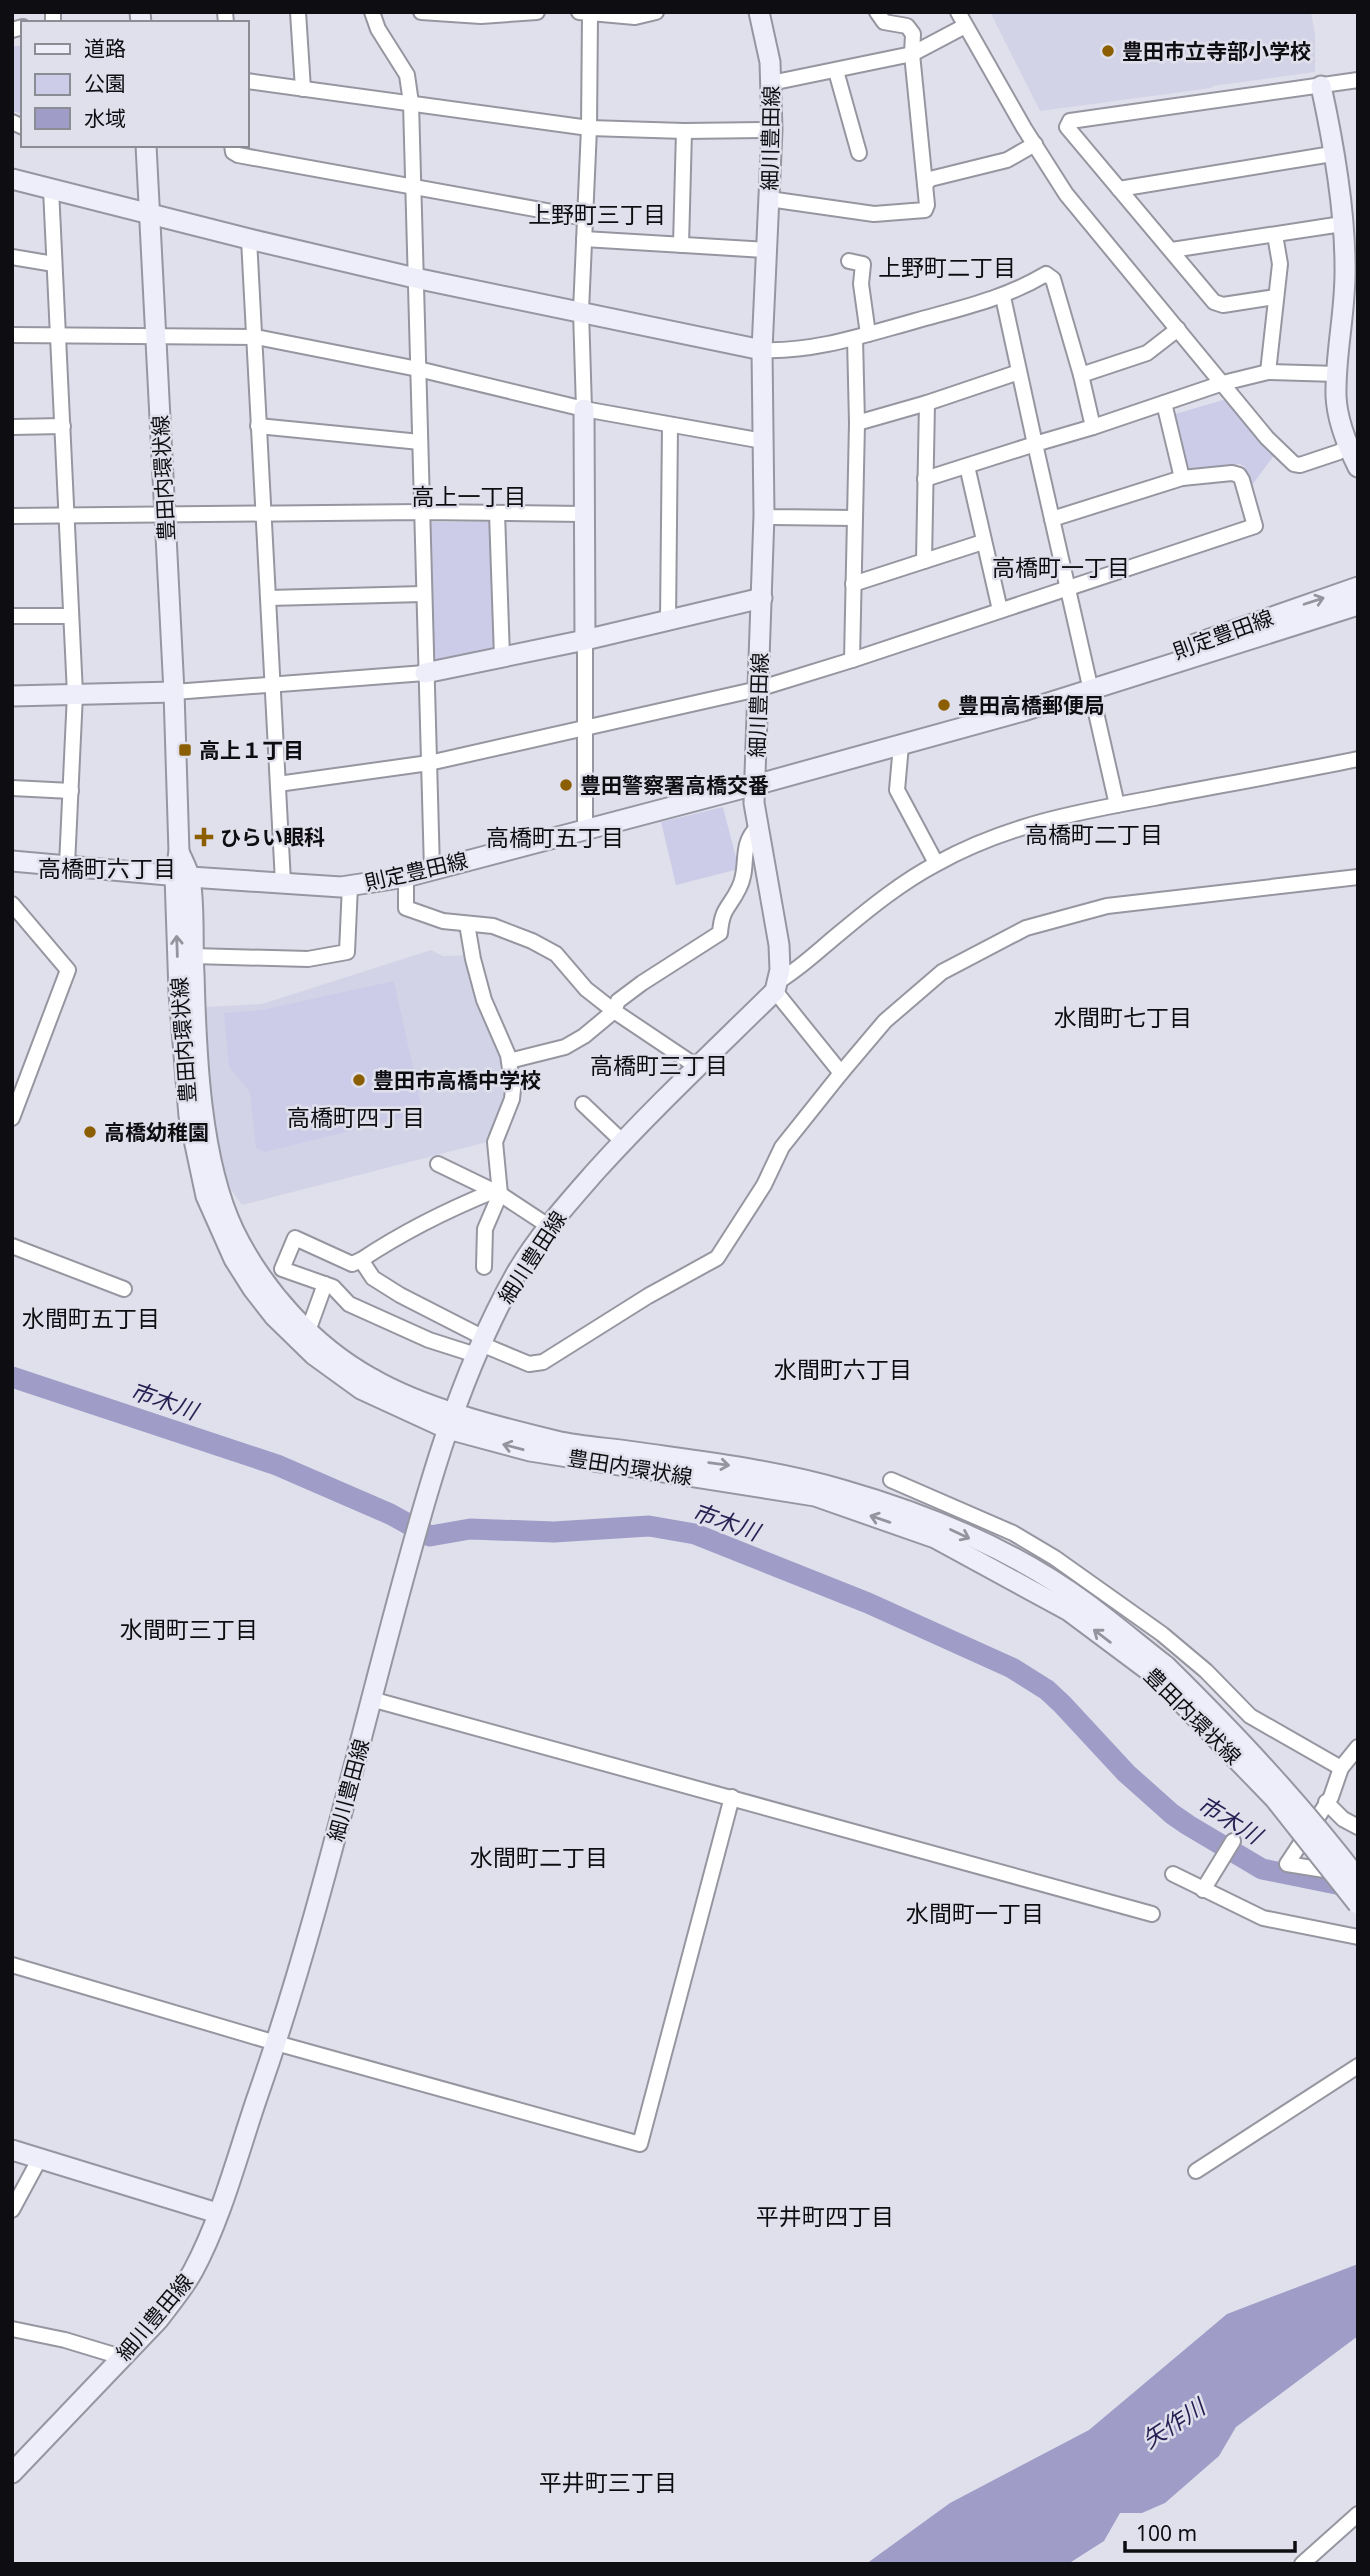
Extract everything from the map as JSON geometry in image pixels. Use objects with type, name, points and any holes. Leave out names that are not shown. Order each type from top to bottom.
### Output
[{"type":"street","points":[[298,12],[303,89]]},
{"type":"street","points":[[372,12],[378,29],[407,75],[411,103],[432,870]]},
{"type":"street","points":[[421,12],[481,16],[537,12]]},
{"type":"street","points":[[585,828],[584,409],[581,311],[589,128],[584,13],[635,17],[656,12]]},
{"type":"street","name":"細川豊田線","points":[[12,2473],[158,2320],[191,2275],[217,2213],[276,2043],[321,1891],[413,1545],[450,1421],[481,1346],[518,1271],[547,1225],[622,1142],[777,986],[780,970],[779,945],[754,803],[764,514],[762,350],[772,130],[770,62],[759,12]]},
{"type":"street","points":[[769,200],[874,214],[925,210],[926,184],[912,54],[913,34],[907,26],[884,22],[877,12]]},
{"type":"street","points":[[958,12],[1071,201],[1268,438],[1294,464],[1300,465],[1339,452],[1347,446]]},
{"type":"street","points":[[771,83],[912,54],[965,26]]},
{"type":"street","points":[[835,71],[859,153]]},
{"type":"street","points":[[1275,297],[1219,304],[1069,130],[1070,121],[1358,80]]},
{"type":"street","points":[[248,81],[589,128],[772,130]]},
{"type":"street","points":[[1321,86],[1342,223],[1352,267],[1337,374],[1337,403],[1347,446],[1358,467]]},
{"type":"street","points":[[681,244],[684,131]]},
{"type":"street","points":[[926,184],[930,179],[1007,160],[1035,144]]},
{"type":"street","name":"豊田内環状線","points":[[146,147],[174,692],[179,852],[193,956],[203,1113],[219,1191],[233,1230],[254,1266],[277,1298],[308,1331],[370,1378],[450,1421]]},
{"type":"street","points":[[232,147],[233,152],[238,155],[585,218]]},
{"type":"street","points":[[1119,189],[1332,154]]},
{"type":"street","points":[[12,179],[415,278],[762,350],[790,351],[861,336],[1003,297],[1046,274],[1051,277],[1081,374],[1093,427]]},
{"type":"street","points":[[51,189],[75,694],[67,865]]},
{"type":"street","points":[[1172,250],[1342,223]]},
{"type":"street","points":[[1268,372],[1280,259],[1275,235]]},
{"type":"street","points":[[249,239],[283,883]]},
{"type":"street","points":[[584,239],[766,250]]},
{"type":"street","points":[[12,257],[54,264]]},
{"type":"street","points":[[849,261],[863,264],[852,660]]},
{"type":"street","points":[[1003,297],[1117,805]]},
{"type":"street","points":[[1081,374],[1147,353],[1178,329]]},
{"type":"street","points":[[12,335],[256,337],[418,369],[584,409],[763,441]]},
{"type":"street","points":[[857,423],[1019,372]]},
{"type":"street","points":[[925,479],[1223,383],[1268,372],[1337,374]]},
{"type":"street","points":[[924,561],[927,403]]},
{"type":"street","points":[[1164,403],[1182,478]]},
{"type":"street","points":[[12,427],[63,426]]},
{"type":"street","points":[[258,426],[420,442]]},
{"type":"street","points":[[668,620],[670,426]]},
{"type":"street","points":[[967,466],[1000,610]]},
{"type":"street","points":[[278,784],[429,763],[758,689],[1255,526],[1239,475],[1232,472],[1182,478],[1052,519]]},
{"type":"street","points":[[12,516],[421,512],[583,514]]},
{"type":"street","points":[[497,513],[502,657]]},
{"type":"street","points":[[764,514],[773,517],[854,518]]},
{"type":"street","points":[[853,584],[983,542]]},
{"type":"street","points":[[268,598],[423,594]]},
{"type":"street","points":[[12,696],[174,692],[425,673],[584,640],[762,598]]},
{"type":"street","name":"則定豊田線","points":[[12,861],[183,876],[350,886],[405,877],[1023,711],[1357,602]]},
{"type":"street","points":[[12,616],[71,616]]},
{"type":"street","points":[[901,745],[897,790],[936,863]]},
{"type":"street","points":[[841,1073],[777,986],[898,887],[936,863],[1017,827],[1358,758]]},
{"type":"street","points":[[12,788],[71,791]]},
{"type":"street","points":[[509,1060],[565,1047],[584,1036],[614,1011],[618,1001],[642,982],[720,933],[721,914],[740,887],[748,836],[758,827]]},
{"type":"street","name":"豊田内環状線","points":[[183,876],[179,993],[189,1116],[206,1196],[233,1259],[274,1316],[314,1355],[361,1389],[450,1421],[559,1441],[765,1472],[843,1490],[938,1524],[1013,1558],[1084,1601],[1161,1671],[1220,1718],[1311,1819],[1358,1877]]},
{"type":"street","points":[[405,877],[406,908],[443,921],[494,926],[556,954],[582,986],[696,1066]]},
{"type":"street","points":[[360,1260],[373,1278],[481,1346],[528,1364],[543,1362],[648,1296],[717,1258],[764,1185],[782,1147],[885,1021],[942,972],[1026,928],[1073,914],[1136,901],[1358,877]]},
{"type":"street","points":[[193,956],[308,959],[347,952],[350,886]]},
{"type":"street","points":[[12,904],[68,971],[12,1118]]},
{"type":"street","points":[[467,924],[484,1000],[509,1060],[513,1089],[512,1099],[495,1145],[501,1180],[485,1228],[484,1268]]},
{"type":"street","points":[[583,1104],[622,1142]]},
{"type":"street","points":[[438,1164],[497,1192],[547,1225]]},
{"type":"street","points":[[481,1346],[429,1340],[349,1304],[333,1287],[282,1269],[295,1238],[352,1264],[443,1212],[497,1192]]},
{"type":"street","points":[[12,1246],[124,1289]]},
{"type":"street","points":[[308,1331],[325,1284]]},
{"type":"street","points":[[891,1480],[1013,1533],[1055,1558],[1161,1634],[1206,1671],[1250,1716],[1341,1768]]},
{"type":"street","name":"豊田内環状線","points":[[1161,1671],[1275,1799],[1358,1904]]},
{"type":"street","points":[[372,1699],[1152,1914]]},
{"type":"street","points":[[1358,1747],[1341,1768],[1331,1797],[1287,1864],[1358,1877]]},
{"type":"street","points":[[12,1965],[276,2043],[640,2144],[732,1797]]},
{"type":"street","points":[[1326,1802],[1343,1819],[1358,1827]]},
{"type":"street","points":[[1203,1890],[1233,1841]]},
{"type":"street","points":[[1173,1874],[1263,1917],[1358,1937]]},
{"type":"street","points":[[1196,2171],[1358,2066]]},
{"type":"street","points":[[12,2150],[217,2213]]},
{"type":"street","points":[[12,2210],[40,2158]]},
{"type":"street","points":[[12,2329],[65,2340],[121,2357]]},
{"type":"street","points":[[1302,2564],[1358,2514]]},
{"type":"shaded area","name":"豊田市立寺部小学校","points":[[990,12],[1311,12],[1315,34],[1315,72],[1040,111]]},
{"type":"shaded area","name":"豊田市高橋中学校","points":[[431,950],[443,956],[472,955],[479,999],[497,1049],[509,1071],[509,1107],[495,1140],[242,1205],[229,1187],[215,1140],[204,1007],[262,1004]]},
{"type":"green space","points":[[21,46],[21,113],[12,111],[12,48]]},
{"type":"green space","points":[[1230,398],[1275,454],[1250,488],[1245,467],[1240,464],[1184,470],[1175,414]]},
{"type":"green space","points":[[428,522],[495,522],[496,651],[430,665]]},
{"type":"green space","points":[[723,807],[739,869],[676,885],[661,822]]},
{"type":"green space","points":[[394,981],[423,1113],[265,1152],[256,1148],[250,1092],[229,1067],[224,1013],[261,1010]]},
{"type":"water","name":"矢作川","points":[[1358,2264],[1358,2336],[1236,2427],[1219,2456],[1165,2503],[1142,2513],[1120,2513],[1104,2541],[1068,2564],[866,2564],[950,2503],[1089,2430],[1227,2314]]},
{"type":"waterway","name":"市木川","points":[[12,1377],[277,1465],[390,1514],[430,1536],[470,1529],[554,1532],[649,1526],[695,1534],[868,1603],[1012,1668],[1047,1690],[1126,1773],[1188,1825],[1262,1869],[1356,1888]]},
{"type":"place","name":"豊田市立寺部小学校","points":[[1108,51]]},
{"type":"place","name":"豊田高橋郵便局","points":[[944,705]]},
{"type":"place","name":"高上１丁目","points":[[185,750]]},
{"type":"place","name":"豊田警察署高橋交番","points":[[566,785]]},
{"type":"place","name":"ひらい眼科","points":[[204,837]]},
{"type":"place","name":"豊田市高橋中学校","points":[[359,1080]]},
{"type":"place","name":"高橋幼稚園","points":[[90,1132]]},
{"type":"district","name":"上野町三丁目","points":[[597,214]]},
{"type":"district","name":"上野町二丁目","points":[[947,267]]},
{"type":"district","name":"高上一丁目","points":[[469,496]]},
{"type":"district","name":"高橋町一丁目","points":[[1061,567]]},
{"type":"district","name":"高橋町二丁目","points":[[1094,834]]},
{"type":"district","name":"高橋町五丁目","points":[[555,837]]},
{"type":"district","name":"高橋町六丁目","points":[[107,868]]},
{"type":"district","name":"水間町七丁目","points":[[1123,1017]]},
{"type":"district","name":"高橋町三丁目","points":[[659,1065]]},
{"type":"district","name":"高橋町四丁目","points":[[356,1117]]},
{"type":"district","name":"水間町五丁目","points":[[91,1318]]},
{"type":"district","name":"水間町六丁目","points":[[843,1369]]},
{"type":"district","name":"水間町三丁目","points":[[189,1629]]},
{"type":"district","name":"水間町二丁目","points":[[539,1857]]},
{"type":"district","name":"水間町一丁目","points":[[975,1913]]},
{"type":"district","name":"平井町四丁目","points":[[825,2216]]},
{"type":"district","name":"平井町三丁目","points":[[608,2482]]}]
